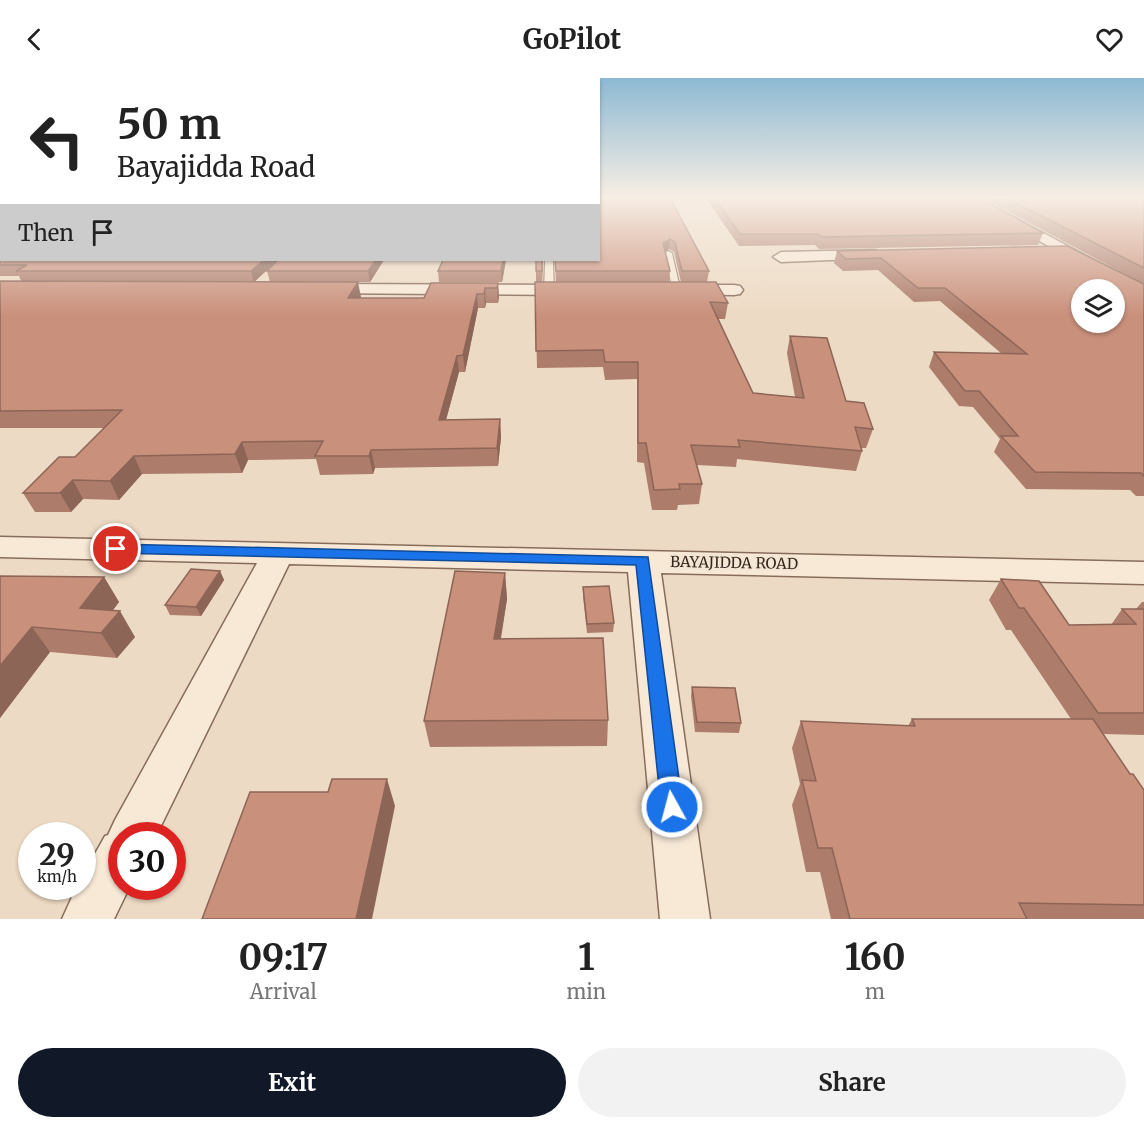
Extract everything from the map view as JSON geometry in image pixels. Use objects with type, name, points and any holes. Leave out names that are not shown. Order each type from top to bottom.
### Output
[{"type":"street","points":[[1038,237],[1144,294]]},
{"type":"street","points":[[1028,252],[1063,251]]},
{"type":"street","points":[[780,257],[886,255]]},
{"type":"street","points":[[302,289],[596,290]]},
{"type":"street","points":[[654,290],[734,290]]},
{"type":"street","name":"BAYAJIDDA ROAD","points":[[0,547],[1144,573]]},
{"type":"street","points":[[138,822],[279,552]]},
{"type":"street","points":[[643,560],[685,919]]},
{"type":"street","points":[[87,919],[108,879]]},
{"type":"lane","points":[[668,252],[678,290]]},
{"type":"lane","points":[[549,261],[549,290]]},
{"type":"building","points":[[600,237],[691,237],[709,271],[682,271],[675,242],[670,239],[663,243],[670,271],[556,271],[555,261],[600,261]]},
{"type":"building","points":[[1083,237],[1144,237],[1144,268]]},
{"type":"building","points":[[1067,246],[1144,284],[1144,476],[1141,473],[1035,472],[1001,436],[1018,436],[979,391],[965,391],[934,352],[1027,354],[945,288],[918,288],[881,258],[846,259],[837,251]]},
{"type":"building","points":[[0,261],[263,261],[251,271],[16,271],[27,265],[0,265]]},
{"type":"building","points":[[277,261],[375,261],[368,271],[267,271]]},
{"type":"building","points":[[443,261],[503,261],[501,271],[438,271]]},
{"type":"building","points":[[536,261],[542,261],[542,271],[536,271]]},
{"type":"building","points":[[0,281],[358,282],[348,298],[424,298],[431,283],[498,283],[497,288],[485,288],[484,294],[477,294],[463,355],[457,356],[439,420],[500,419],[497,448],[371,450],[369,456],[315,456],[323,441],[242,442],[235,454],[134,456],[110,481],[73,480],[60,493],[23,493],[59,457],[75,457],[122,410],[0,411]]},
{"type":"building","points":[[535,282],[716,282],[728,303],[710,302],[753,393],[804,398],[790,336],[827,338],[846,401],[864,403],[873,429],[855,427],[862,451],[738,440],[740,447],[691,445],[702,484],[679,484],[680,489],[654,490],[646,443],[638,443],[638,362],[605,362],[603,350],[536,351]]},
{"type":"building","points":[[191,569],[220,571],[196,607],[165,605]]},
{"type":"building","points":[[455,571],[505,573],[494,639],[603,638],[608,720],[424,721]]},
{"type":"building","points":[[0,576],[104,577],[80,608],[120,611],[101,633],[32,627],[0,666]]},
{"type":"building","points":[[1001,579],[1039,581],[1069,625],[1136,624],[1122,609],[1144,609],[1144,713],[1098,713],[1024,608],[1019,608]]},
{"type":"building","points":[[609,586],[614,623],[587,624],[583,587]]},
{"type":"building","points":[[692,687],[735,688],[741,723],[697,722]]},
{"type":"building","points":[[912,719],[1093,719],[1130,774],[1133,774],[1144,790],[1144,905],[1019,903],[1027,919],[850,919],[832,848],[818,848],[802,780],[816,781],[801,721],[915,726]]},
{"type":"building","points":[[332,779],[387,779],[356,919],[202,919],[250,792],[328,792]]},
{"type":"route","points":[[116,549],[643,560],[672,807]]}]
